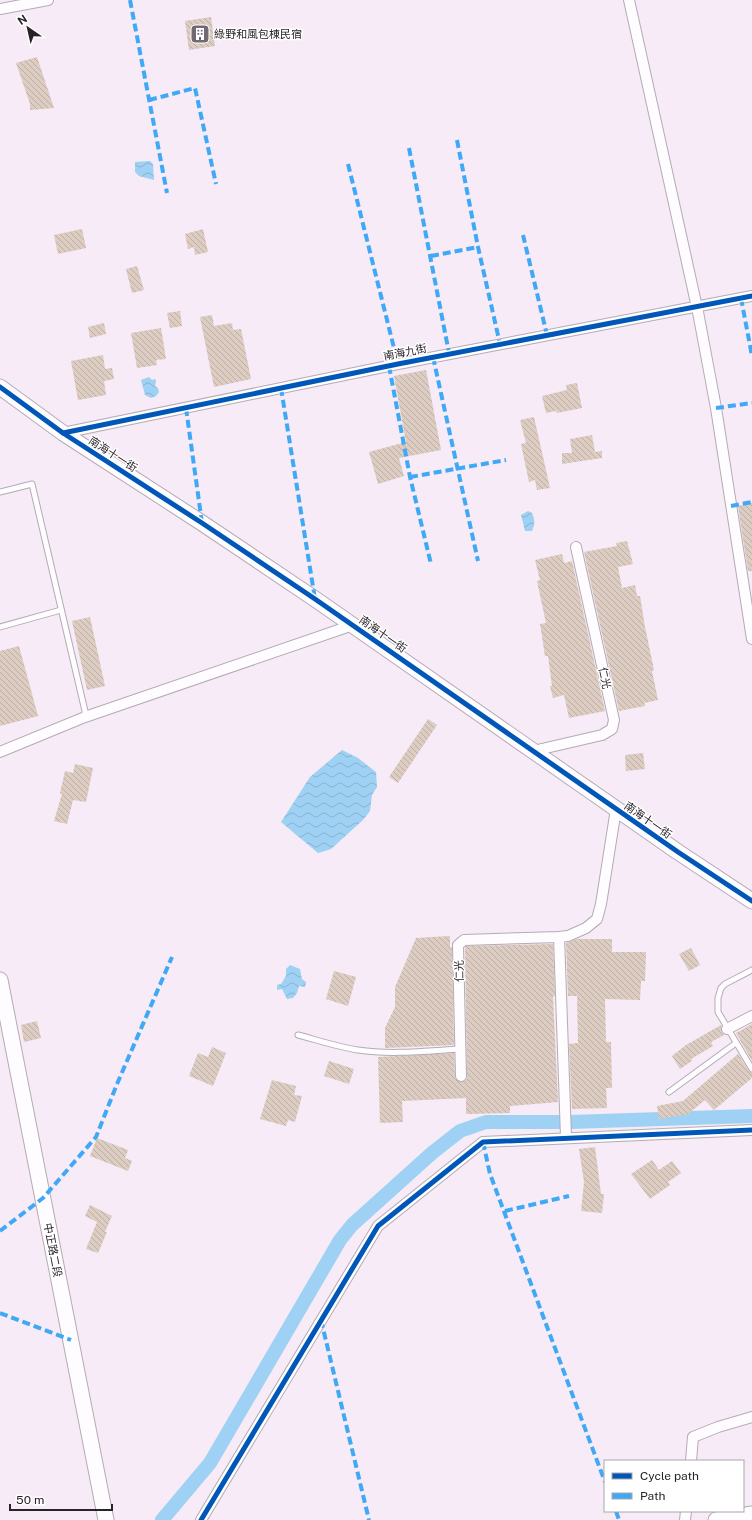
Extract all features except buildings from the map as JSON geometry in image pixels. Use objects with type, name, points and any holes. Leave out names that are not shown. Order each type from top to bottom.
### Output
[{"type":"street","points":[[0,9],[48,0]]},
{"type":"street","points":[[629,0],[696,307],[716,408],[752,639]]},
{"type":"street","name":"南海九街","points":[[63,433],[398,364],[752,296]]},
{"type":"street","name":"南海十一街","points":[[0,386],[63,433],[202,523],[353,625],[678,852],[752,901]]},
{"type":"street","name":"仁光","points":[[533,751],[602,735],[612,729],[614,720],[576,547]]},
{"type":"street","points":[[0,752],[85,717],[353,625]]},
{"type":"street","name":"仁光","points":[[461,1076],[459,1049],[458,945],[464,940],[568,936],[586,928],[597,919],[602,904],[616,809]]},
{"type":"street","points":[[559,937],[566,1137]]},
{"type":"street","name":"中正路二段","points":[[0,980],[106,1520]]},
{"type":"street","points":[[728,1029],[752,1016]]},
{"type":"street","points":[[201,1520],[378,1226],[483,1142],[566,1137],[752,1130]]},
{"type":"street","points":[[691,1460],[693,1437],[718,1427],[752,1417]]},
{"type":"street","points":[[716,1520],[752,1514]]},
{"type":"lane","points":[[0,492],[32,484],[85,717]]},
{"type":"lane","points":[[0,626],[61,610]]},
{"type":"lane","points":[[752,970],[725,984],[721,988],[718,998],[718,1012],[752,1069]]},
{"type":"lane","points":[[298,1035],[355,1050],[396,1052],[459,1049]]},
{"type":"lane","points":[[669,1092],[736,1043]]},
{"type":"water","points":[[150,161],[153,164],[154,180],[139,176],[135,172],[135,162]]},
{"type":"water","points":[[149,377],[152,380],[155,379],[155,386],[158,388],[159,392],[156,396],[151,398],[145,395],[141,380]]},
{"type":"water","points":[[528,511],[532,513],[534,518],[532,531],[525,531],[521,515]]},
{"type":"water","points":[[342,750],[358,758],[376,772],[377,787],[372,795],[370,811],[363,820],[331,849],[318,853],[281,822],[310,777]]},
{"type":"water","points":[[290,965],[300,969],[302,979],[306,982],[305,987],[299,986],[297,993],[293,998],[287,999],[282,989],[277,990],[277,985],[281,984],[286,976],[286,969]]},
{"type":"waterway","points":[[570,1122],[752,1116]]},
{"type":"waterway","points":[[162,1520],[210,1463],[340,1240],[352,1225],[432,1153],[460,1131],[486,1122],[559,1122]]},
{"type":"marked path","points":[[130,0],[167,193]]},
{"type":"marked path","points":[[149,100],[195,88],[216,184]]},
{"type":"marked path","points":[[457,140],[478,247],[500,344]]},
{"type":"marked path","points":[[409,148],[449,353]]},
{"type":"marked path","points":[[348,164],[398,364]]},
{"type":"marked path","points":[[523,235],[547,335]]},
{"type":"marked path","points":[[431,256],[478,247]]},
{"type":"marked path","points":[[741,298],[752,356]]},
{"type":"marked path","points":[[433,357],[478,561]]},
{"type":"marked path","points":[[389,366],[410,477],[431,564]]},
{"type":"marked path","points":[[281,388],[315,599]]},
{"type":"marked path","points":[[716,408],[752,403]]},
{"type":"marked path","points":[[186,408],[202,523]]},
{"type":"marked path","points":[[410,477],[506,460]]},
{"type":"marked path","points":[[731,506],[752,502]]},
{"type":"marked path","points":[[0,1231],[43,1198],[96,1137],[117,1084],[172,957]]},
{"type":"marked path","points":[[483,1142],[490,1174],[604,1479]]},
{"type":"marked path","points":[[505,1211],[569,1196]]},
{"type":"marked path","points":[[0,1313],[71,1340]]},
{"type":"marked path","points":[[321,1320],[369,1520]]},
{"type":"marked path","points":[[616,1512],[619,1520]]},
{"type":"cycle path","points":[[63,433],[398,364],[752,296]]},
{"type":"cycle path","points":[[0,387],[63,433],[202,523],[315,599],[678,852],[752,901]]},
{"type":"cycle path","points":[[201,1520],[378,1226],[483,1142],[752,1130]]},
{"type":"place","name":"綠野和風包棟民宿","points":[[200,34]]}]
